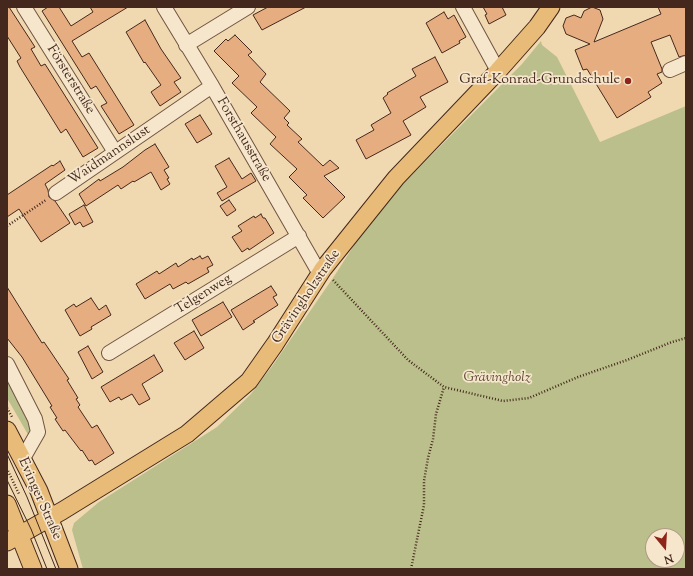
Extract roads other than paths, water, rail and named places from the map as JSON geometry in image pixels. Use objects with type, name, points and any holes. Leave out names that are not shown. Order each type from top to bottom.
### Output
[{"type":"main road","name":"Grävingholzstraße","points":[[14,538],[50,518],[187,434],[248,381],[275,344],[322,272],[396,178],[498,71],[537,27],[551,7]]},
{"type":"main road","name":"Evinger Straße","points":[[7,430],[39,491],[69,569]]},
{"type":"main road","points":[[14,502],[14,538],[33,569]]},
{"type":"street","name":"Försterstraße","points":[[24,7],[115,152]]},
{"type":"street","name":"Forsthausstraße","points":[[164,7],[212,86],[299,236],[322,272]]},
{"type":"street","points":[[186,45],[248,7]]},
{"type":"street","points":[[463,7],[498,71]]},
{"type":"street","points":[[670,70],[686,63]]},
{"type":"street","name":"Waidmannslust","points":[[56,193],[212,86]]},
{"type":"street","name":"Telgenweg","points":[[109,353],[299,236]]},
{"type":"street","points":[[7,364],[35,419],[38,432],[22,460]]},
{"type":"tram line","points":[[7,454],[27,497],[56,569]]},
{"type":"tram line","points":[[7,480],[31,529],[47,569]]},
{"type":"place","name":"Graf-Konrad-Grundschule","points":[[628,81]]},
{"type":"park label","name":"Grävingholz","points":[[497,379]]}]
